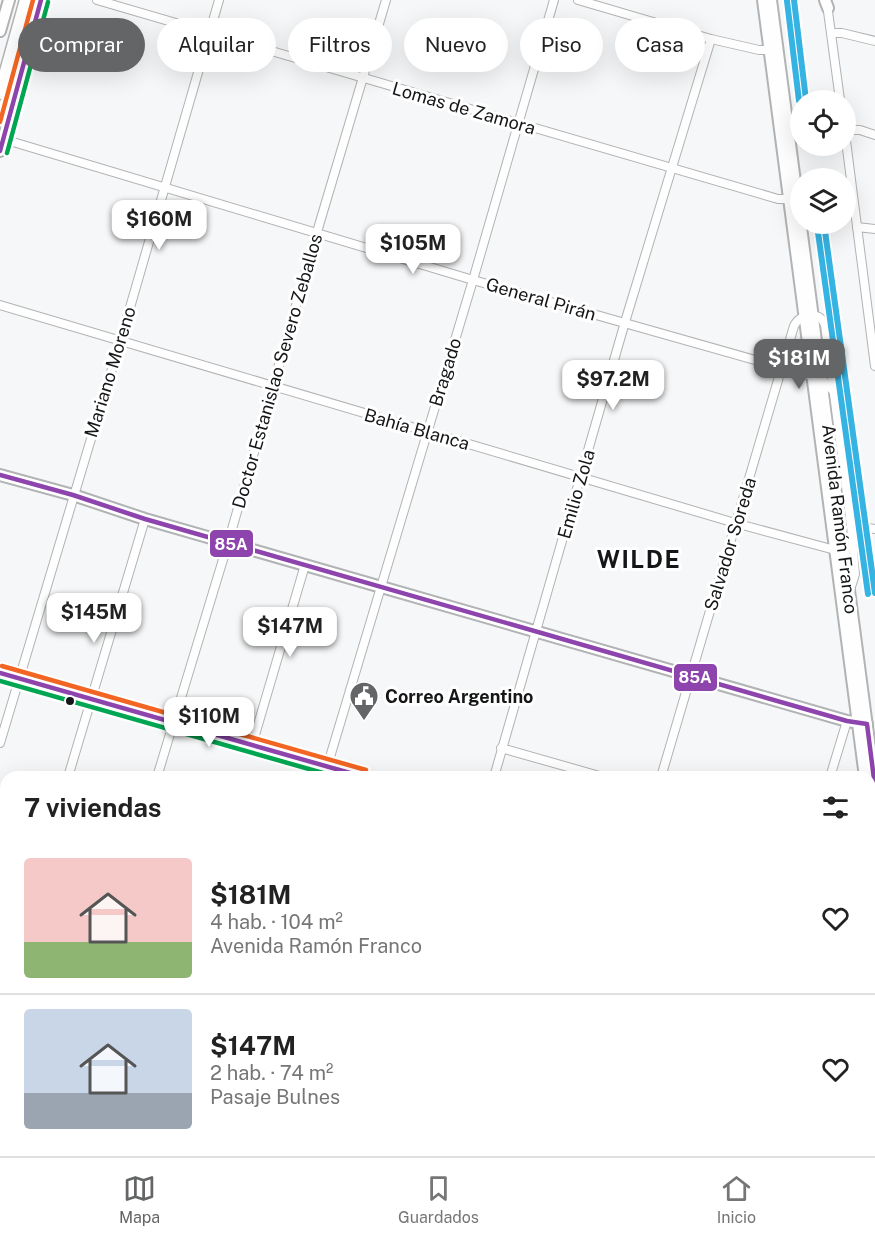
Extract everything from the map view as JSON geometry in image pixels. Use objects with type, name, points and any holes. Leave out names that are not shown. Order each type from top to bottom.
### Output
[{"type":"main road","points":[[0,93],[26,0]]},
{"type":"street","points":[[0,151],[41,0]]},
{"type":"street","name":"Lomas de Zamora","points":[[97,0],[157,18]]},
{"type":"street","name":"Mariano Moreno","points":[[214,18],[219,0]]},
{"type":"street","name":"Doctor Estanislao Severo Zeballos","points":[[159,771],[228,543],[386,0]]},
{"type":"street","name":"Bragado","points":[[326,771],[554,0]]},
{"type":"street","points":[[578,0],[711,39],[759,50],[774,50]]},
{"type":"street","name":"Avenida Ramón Franco","points":[[763,0],[774,50]]},
{"type":"street","name":"Avenida Ramón Franco","points":[[771,0],[774,50],[790,175]]},
{"type":"street","points":[[0,31],[6,1]]},
{"type":"street","points":[[827,3],[839,90]]},
{"type":"street","points":[[831,33],[842,33],[875,41]]},
{"type":"street","name":"Emilio Zola","points":[[495,771],[625,322],[711,39]]},
{"type":"street","name":"Lomas de Zamora","points":[[276,54],[671,169],[778,199],[790,199]]},
{"type":"street","name":"Mariano Moreno","points":[[0,743],[120,342],[198,72]]},
{"type":"street","points":[[856,130],[875,135]]},
{"type":"street","name":"General Pirán","points":[[3,139],[473,280],[817,378]]},
{"type":"street","points":[[848,156],[875,366]]},
{"type":"street","points":[[857,227],[875,229]]},
{"type":"street","name":"Avenida Ramón Franco","points":[[798,234],[849,594],[863,724],[865,771]]},
{"type":"street","name":"Bahía Blanca","points":[[0,305],[735,523],[835,550]]},
{"type":"street","points":[[809,316],[822,318],[825,325],[852,525],[855,574],[849,594]]},
{"type":"street","name":"Salvador Soreda","points":[[663,771],[794,326],[796,321],[809,316]]},
{"type":"street","points":[[817,378],[834,392]]},
{"type":"street","name":"Avenida Ramón Franco","points":[[817,378],[835,550],[872,771]]},
{"type":"street","points":[[0,475],[536,633],[863,724]]},
{"type":"street","points":[[70,771],[145,519]]},
{"type":"street","points":[[852,525],[875,529]]},
{"type":"street","points":[[252,745],[304,565]]},
{"type":"street","points":[[0,674],[252,745],[323,771]]},
{"type":"street","points":[[832,771],[847,721]]},
{"type":"street","points":[[501,748],[582,771]]},
{"type":"green space","points":[[31,0],[35,0],[30,18],[26,18]]},
{"type":"green space","points":[[18,49],[18,63],[0,129],[0,116]]},
{"type":"transit line","points":[[0,122],[33,0]]},
{"type":"transit line","name":"85A","points":[[0,151],[41,0]]},
{"type":"transit line","points":[[794,0],[805,90]]},
{"type":"transit line","points":[[787,1],[798,90]]},
{"type":"transit line","points":[[7,153],[48,2]]},
{"type":"transit line","points":[[818,234],[868,594]]},
{"type":"transit line","points":[[825,234],[875,593]]},
{"type":"transit line","name":"85A","points":[[0,475],[73,495],[145,519],[847,721],[867,724],[873,771]]},
{"type":"transit line","points":[[2,666],[366,770]]},
{"type":"transit line","name":"85A","points":[[0,673],[343,771]]},
{"type":"transit line","points":[[0,681],[316,771]]},
{"type":"place","name":"Correo Argentino","points":[[364,722]]},
{"type":"district","name":"WILDE","points":[[639,559]]}]
